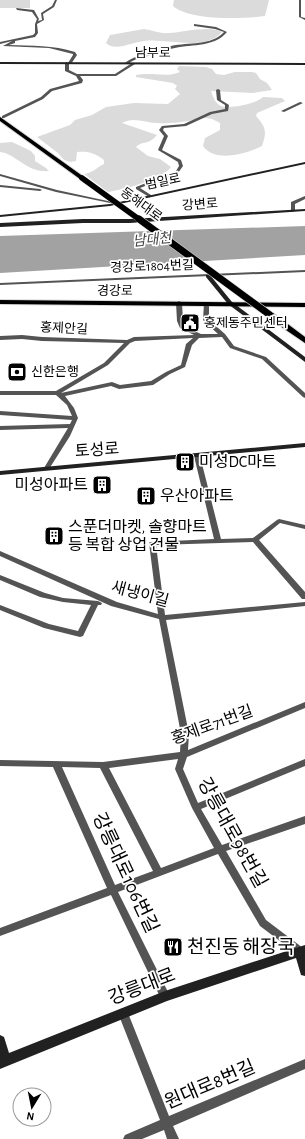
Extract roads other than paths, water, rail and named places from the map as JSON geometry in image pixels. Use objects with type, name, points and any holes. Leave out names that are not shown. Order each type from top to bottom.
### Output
[{"type":"main road","name":"동해대로","points":[[2,118],[305,341]]},
{"type":"main road","name":"경강로","points":[[0,302],[68,304],[230,303],[305,305]]},
{"type":"street","points":[[36,24],[43,20],[42,14],[54,6],[56,0]]},
{"type":"street","points":[[300,0],[300,17],[305,19]]},
{"type":"street","points":[[0,43],[34,36],[38,33],[36,24],[38,20],[33,11],[17,9]]},
{"type":"street","points":[[127,63],[133,58],[153,54],[173,47],[209,42],[221,37],[226,32],[216,28],[195,25]]},
{"type":"street","points":[[14,41],[5,46],[54,47],[74,53],[75,55],[68,63],[67,71],[77,75],[116,74],[134,63]]},
{"type":"street","points":[[0,58],[24,63]]},
{"type":"street","points":[[0,64],[24,63]]},
{"type":"street","name":"남부로","points":[[24,63],[305,64]]},
{"type":"street","points":[[2,118],[42,98],[51,90],[81,82],[77,75]]},
{"type":"street","points":[[150,196],[137,188],[177,172],[181,166],[180,161],[160,150],[166,136],[161,130],[163,127],[185,125],[211,113],[227,110],[227,105],[220,100],[218,90]]},
{"type":"street","points":[[283,111],[301,103]]},
{"type":"street","points":[[296,105],[305,106]]},
{"type":"street","name":"범일로","points":[[0,216],[115,204],[305,163]]},
{"type":"street","points":[[0,175],[56,191],[115,204]]},
{"type":"street","points":[[0,186],[56,191]]},
{"type":"street","points":[[293,211],[293,204],[305,197]]},
{"type":"street","name":"강변로","points":[[0,225],[83,221],[130,221],[305,210]]},
{"type":"street","name":"경강로1804번길","points":[[0,284],[305,271]]},
{"type":"street","points":[[208,276],[230,303],[305,360]]},
{"type":"street","points":[[0,393],[60,394],[112,384],[119,387],[153,383],[168,373],[183,366],[189,344],[199,335],[183,328],[180,321],[179,303]]},
{"type":"street","points":[[207,303],[206,320],[223,335],[232,347],[264,358],[305,396]]},
{"type":"street","name":"홍제안길","points":[[0,338],[22,337],[128,342],[134,338],[223,335]]},
{"type":"street","points":[[60,394],[106,364],[128,342]]},
{"type":"street","points":[[47,468],[75,418],[75,414],[60,394]]},
{"type":"street","points":[[0,413],[75,418]]},
{"type":"street","points":[[0,428],[71,426]]},
{"type":"street","name":"토성로","points":[[0,473],[305,445]]},
{"type":"street","points":[[197,456],[218,540],[255,540],[279,521],[305,528]]},
{"type":"street","name":"강릉대로98번길","points":[[218,540],[152,543],[162,618],[185,734],[184,755],[179,770],[196,808],[263,923],[303,949]]},
{"type":"street","points":[[255,540],[305,596]]},
{"type":"street","name":"새냉이길","points":[[0,553],[114,604],[162,618],[305,604]]},
{"type":"street","points":[[0,577],[43,595],[63,600],[114,604]]},
{"type":"street","points":[[0,607],[47,626],[80,634],[95,603]]},
{"type":"street","name":"홍제로71번길","points":[[0,763],[103,765],[184,755],[305,705]]},
{"type":"street","points":[[196,808],[305,762]]},
{"type":"street","name":"강릉대로106번길","points":[[56,764],[113,890],[166,996]]},
{"type":"street","points":[[103,765],[159,873]]},
{"type":"street","points":[[0,932],[220,849],[305,820]]},
{"type":"street","points":[[303,949],[305,971]]},
{"type":"street","name":"강릉대로","points":[[2,1062],[166,996],[303,949]]},
{"type":"street","points":[[123,1014],[173,1139]]},
{"type":"street","points":[[0,1040],[2,1062]]},
{"type":"street","name":"원대로8번길","points":[[129,1139],[305,1064]]},
{"type":"water","name":"남대천","points":[[305,226],[305,255],[0,273],[0,236]]},
{"type":"place","name":"홍제동주민센터","points":[[190,323]]},
{"type":"place","name":"신한은행","points":[[17,372]]},
{"type":"place","name":"미성DC마트","points":[[185,462]]},
{"type":"place","name":"미성아파트","points":[[102,485]]},
{"type":"place","name":"우산아파트","points":[[146,496]]},
{"type":"place","name":"스푼더마켓, 솔향마트 등 복합 상업 건물","points":[[54,536]]},
{"type":"place","name":"천진동 해장국","points":[[173,947]]}]
